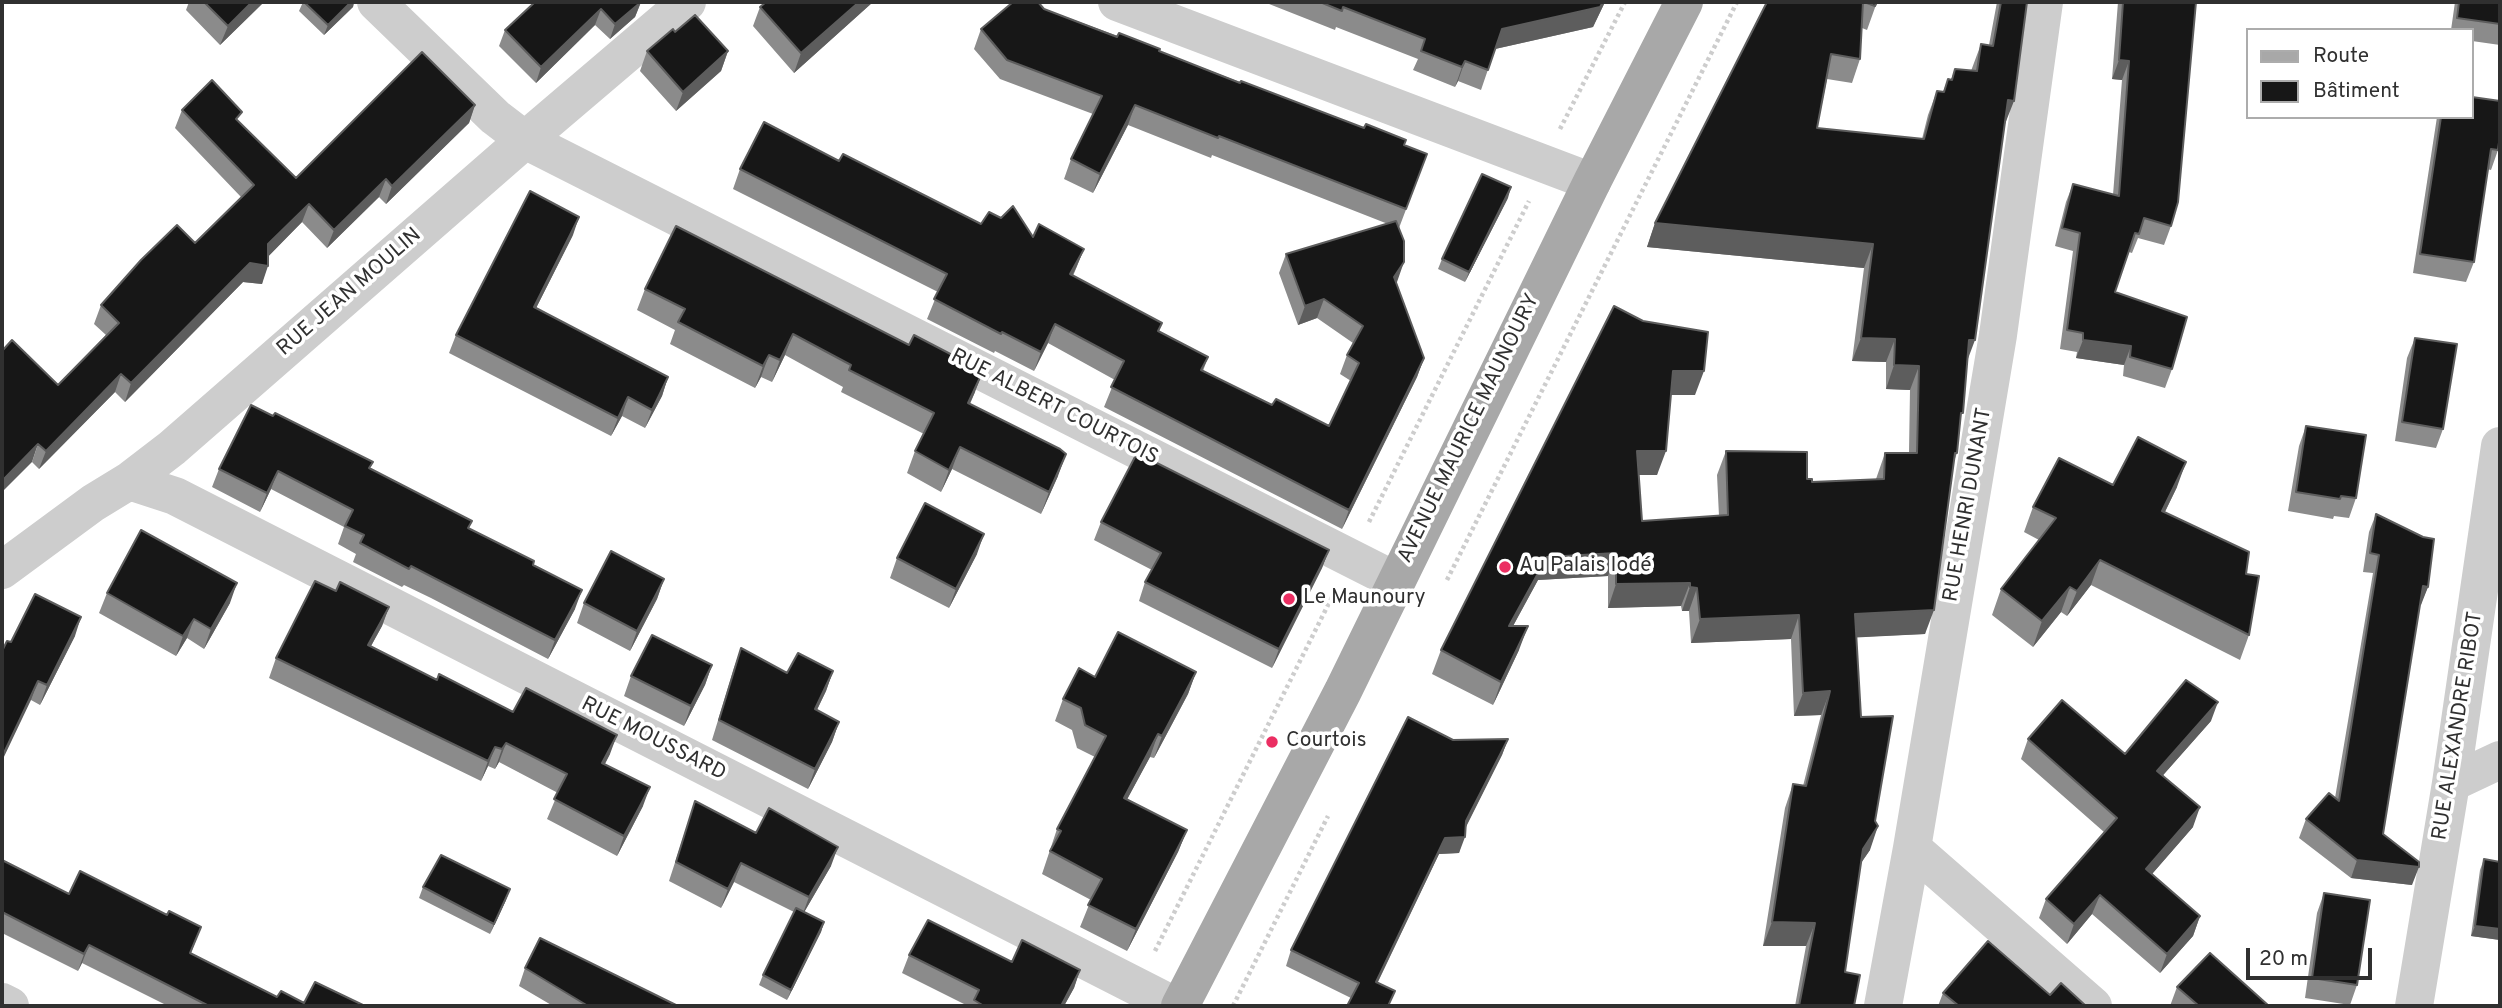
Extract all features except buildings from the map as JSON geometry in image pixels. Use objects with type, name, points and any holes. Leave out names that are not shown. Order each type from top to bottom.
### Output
[{"type":"main road","name":"AVENUE MAURICE MAUNOURY","points":[[1177,1006],[1336,704],[1592,182],[1684,2]]},
{"type":"street","name":"RUE ALBERT COURTOIS","points":[[376,2],[495,117],[524,140],[1396,581]]},
{"type":"street","name":"RUE JEAN MOULIN","points":[[2,570],[172,448],[524,140],[687,2]]},
{"type":"street","points":[[1117,2],[1592,182]]},
{"type":"street","name":"RUE HENRI DUNANT","points":[[1882,1006],[1912,848],[1998,335],[2044,2]]},
{"type":"street","name":"RUE ALEXANDRE RIBOT","points":[[2422,1005],[2500,446]]},
{"type":"street","name":"RUE MOUSSARD","points":[[129,481],[175,496],[1177,1006]]},
{"type":"street","points":[[2451,783],[2500,760]]},
{"type":"street","points":[[1912,848],[2093,1006]]},
{"type":"street","points":[[2,1002],[10,1006]]},
{"type":"path","points":[[1137,987],[1547,165],[1563,123],[1625,2]]},
{"type":"path","points":[[1443,588],[1737,2]]},
{"type":"path","points":[[1233,1006],[1331,810]]},
{"type":"place","name":"Au Palais Iodé","points":[[1505,567]]},
{"type":"place","name":"Le Maunoury","points":[[1289,599]]},
{"type":"place","name":"Courtois","points":[[1272,742]]}]
